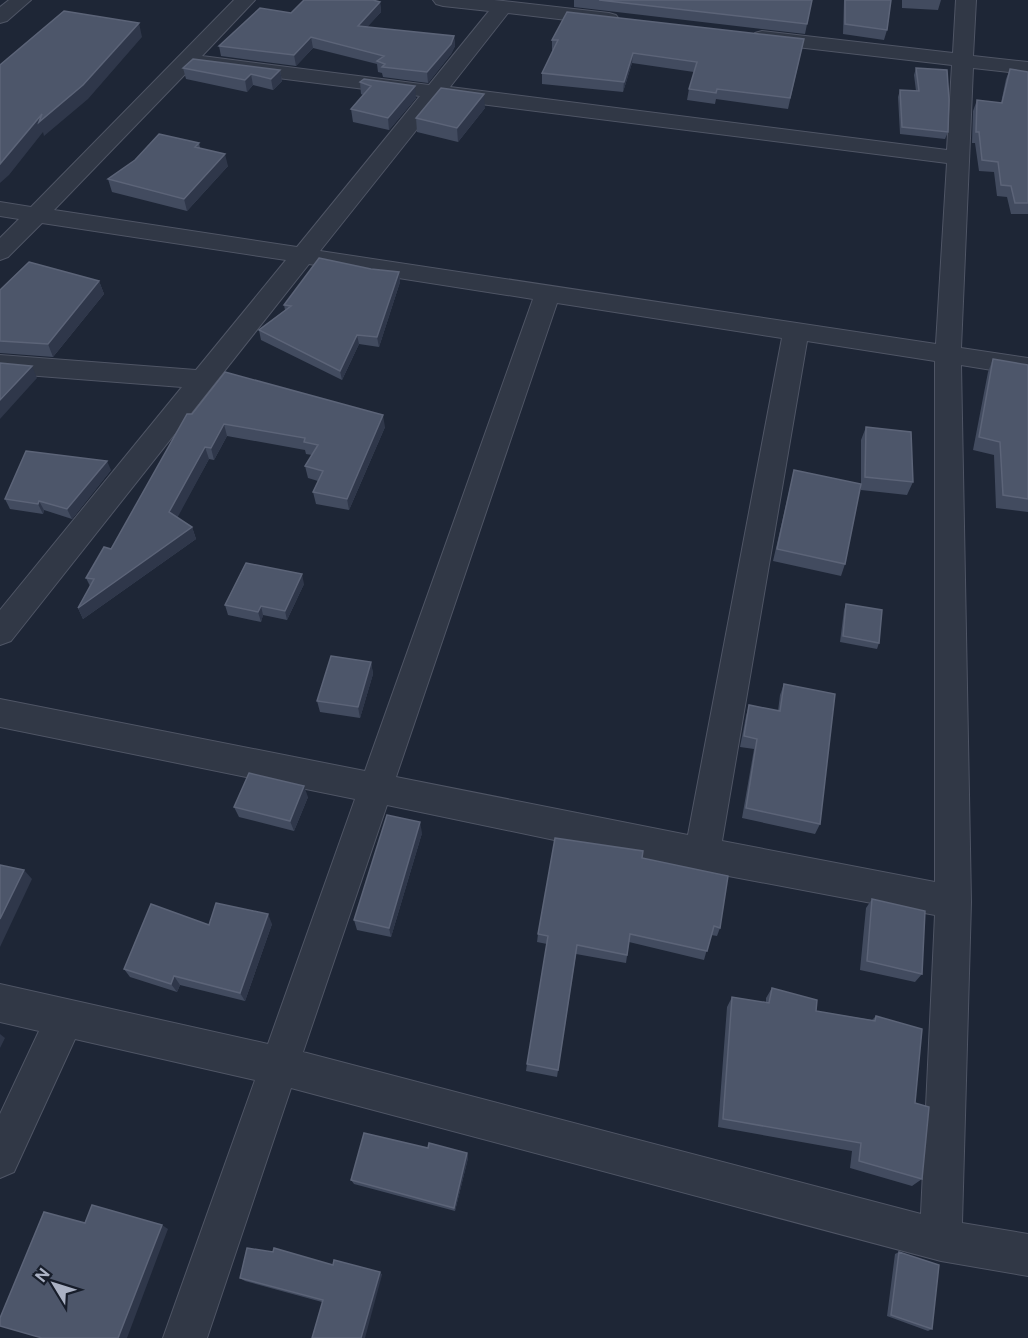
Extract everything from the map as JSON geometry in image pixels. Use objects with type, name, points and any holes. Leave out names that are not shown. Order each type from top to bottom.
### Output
[{"type":"street","points":[[0,17],[21,0]]},
{"type":"street","points":[[0,252],[245,0]]},
{"type":"street","points":[[443,0],[633,22]]},
{"type":"street","points":[[941,1240],[953,902],[948,354],[966,0]]},
{"type":"street","points":[[0,632],[503,7]]},
{"type":"street","points":[[739,34],[1028,68]]},
{"type":"street","points":[[187,60],[958,158]]},
{"type":"street","points":[[0,209],[1028,366]]},
{"type":"street","points":[[184,1338],[548,292]]},
{"type":"street","points":[[702,855],[796,331]]},
{"type":"street","points":[[0,364],[202,380]]},
{"type":"street","points":[[0,713],[375,787],[702,855],[953,902]]},
{"type":"street","points":[[0,1003],[280,1066],[941,1240],[1028,1255]]},
{"type":"street","points":[[0,1158],[64,1018]]},
{"type":"building","points":[[304,0],[373,0],[380,2],[358,26],[454,36],[451,44],[427,72],[382,67],[385,64],[377,61],[384,56],[311,37],[294,55],[219,46],[260,8],[291,13]]},
{"type":"building","points":[[599,0],[812,0],[807,24]]},
{"type":"building","points":[[845,0],[891,0],[887,30],[845,24]]},
{"type":"building","points":[[64,11],[139,23],[83,85],[39,122],[42,114],[0,164],[0,65]]},
{"type":"building","points":[[567,12],[804,39],[790,98],[717,89],[716,93],[689,89],[697,62],[633,53],[624,82],[542,73],[558,40],[552,40]]},
{"type":"building","points":[[193,59],[280,70],[271,79],[251,74],[245,80],[183,68]]},
{"type":"building","points":[[916,68],[947,70],[948,132],[902,127],[900,90],[919,91]]},
{"type":"building","points":[[1010,69],[1028,72],[1028,203],[1015,203],[1011,186],[1001,185],[998,162],[982,160],[979,132],[976,132],[977,100],[1002,103]]},
{"type":"building","points":[[364,79],[415,86],[388,118],[351,109],[371,86],[360,82]]},
{"type":"building","points":[[441,88],[484,94],[457,128],[416,118]]},
{"type":"building","points":[[159,134],[199,143],[195,147],[225,154],[184,199],[108,179],[135,160]]},
{"type":"building","points":[[319,258],[371,269],[399,272],[377,337],[357,335],[340,371],[259,330],[291,306],[284,305]]},
{"type":"building","points":[[29,262],[99,281],[48,344],[0,341],[0,290]]},
{"type":"building","points":[[993,359],[1028,365],[1028,499],[1003,495],[1000,442],[979,437]]},
{"type":"building","points":[[0,363],[32,366],[0,400]]},
{"type":"building","points":[[225,372],[383,415],[347,499],[313,492],[323,471],[305,466],[318,445],[304,442],[305,438],[224,424],[211,448],[205,447],[169,512],[192,527],[78,608],[94,579],[86,578],[104,547],[111,549],[187,414],[192,414]]},
{"type":"building","points":[[866,427],[911,432],[913,482],[865,477]]},
{"type":"building","points":[[26,451],[107,461],[67,509],[39,501],[38,504],[5,499]]},
{"type":"building","points":[[794,470],[861,484],[845,564],[777,549]]},
{"type":"building","points":[[246,563],[302,574],[285,611],[261,606],[258,612],[225,605]]},
{"type":"building","points":[[846,604],[882,610],[879,643],[843,636]]},
{"type":"building","points":[[331,656],[371,662],[358,707],[317,701]]},
{"type":"building","points":[[784,684],[835,694],[820,824],[746,808],[757,739],[744,736],[749,705],[780,711]]},
{"type":"building","points":[[249,773],[304,786],[290,821],[234,807]]},
{"type":"building","points":[[387,815],[420,822],[389,928],[354,920]]},
{"type":"building","points":[[555,838],[643,851],[642,858],[728,876],[720,928],[714,926],[707,951],[630,934],[627,955],[577,945],[558,1070],[527,1064],[548,936],[538,934]]},
{"type":"building","points":[[0,865],[24,870],[0,919]]},
{"type":"building","points":[[872,899],[925,911],[922,974],[867,961]]},
{"type":"building","points":[[216,903],[268,914],[240,993],[174,976],[171,984],[124,969],[151,904],[209,925]]},
{"type":"building","points":[[772,988],[817,1000],[816,1011],[875,1021],[876,1016],[922,1029],[915,1103],[929,1107],[922,1179],[859,1161],[861,1143],[723,1119],[732,997],[769,1003]]},
{"type":"building","points":[[364,1133],[428,1148],[429,1143],[467,1153],[454,1208],[351,1180]]},
{"type":"building","points":[[92,1205],[162,1225],[118,1338],[42,1338],[0,1326],[0,1318],[44,1212],[85,1223]]},
{"type":"building","points":[[247,1248],[273,1252],[274,1248],[333,1265],[334,1260],[380,1272],[361,1338],[312,1338],[323,1300],[240,1278]]},
{"type":"building","points":[[899,1252],[939,1265],[932,1329],[891,1315]]}]
